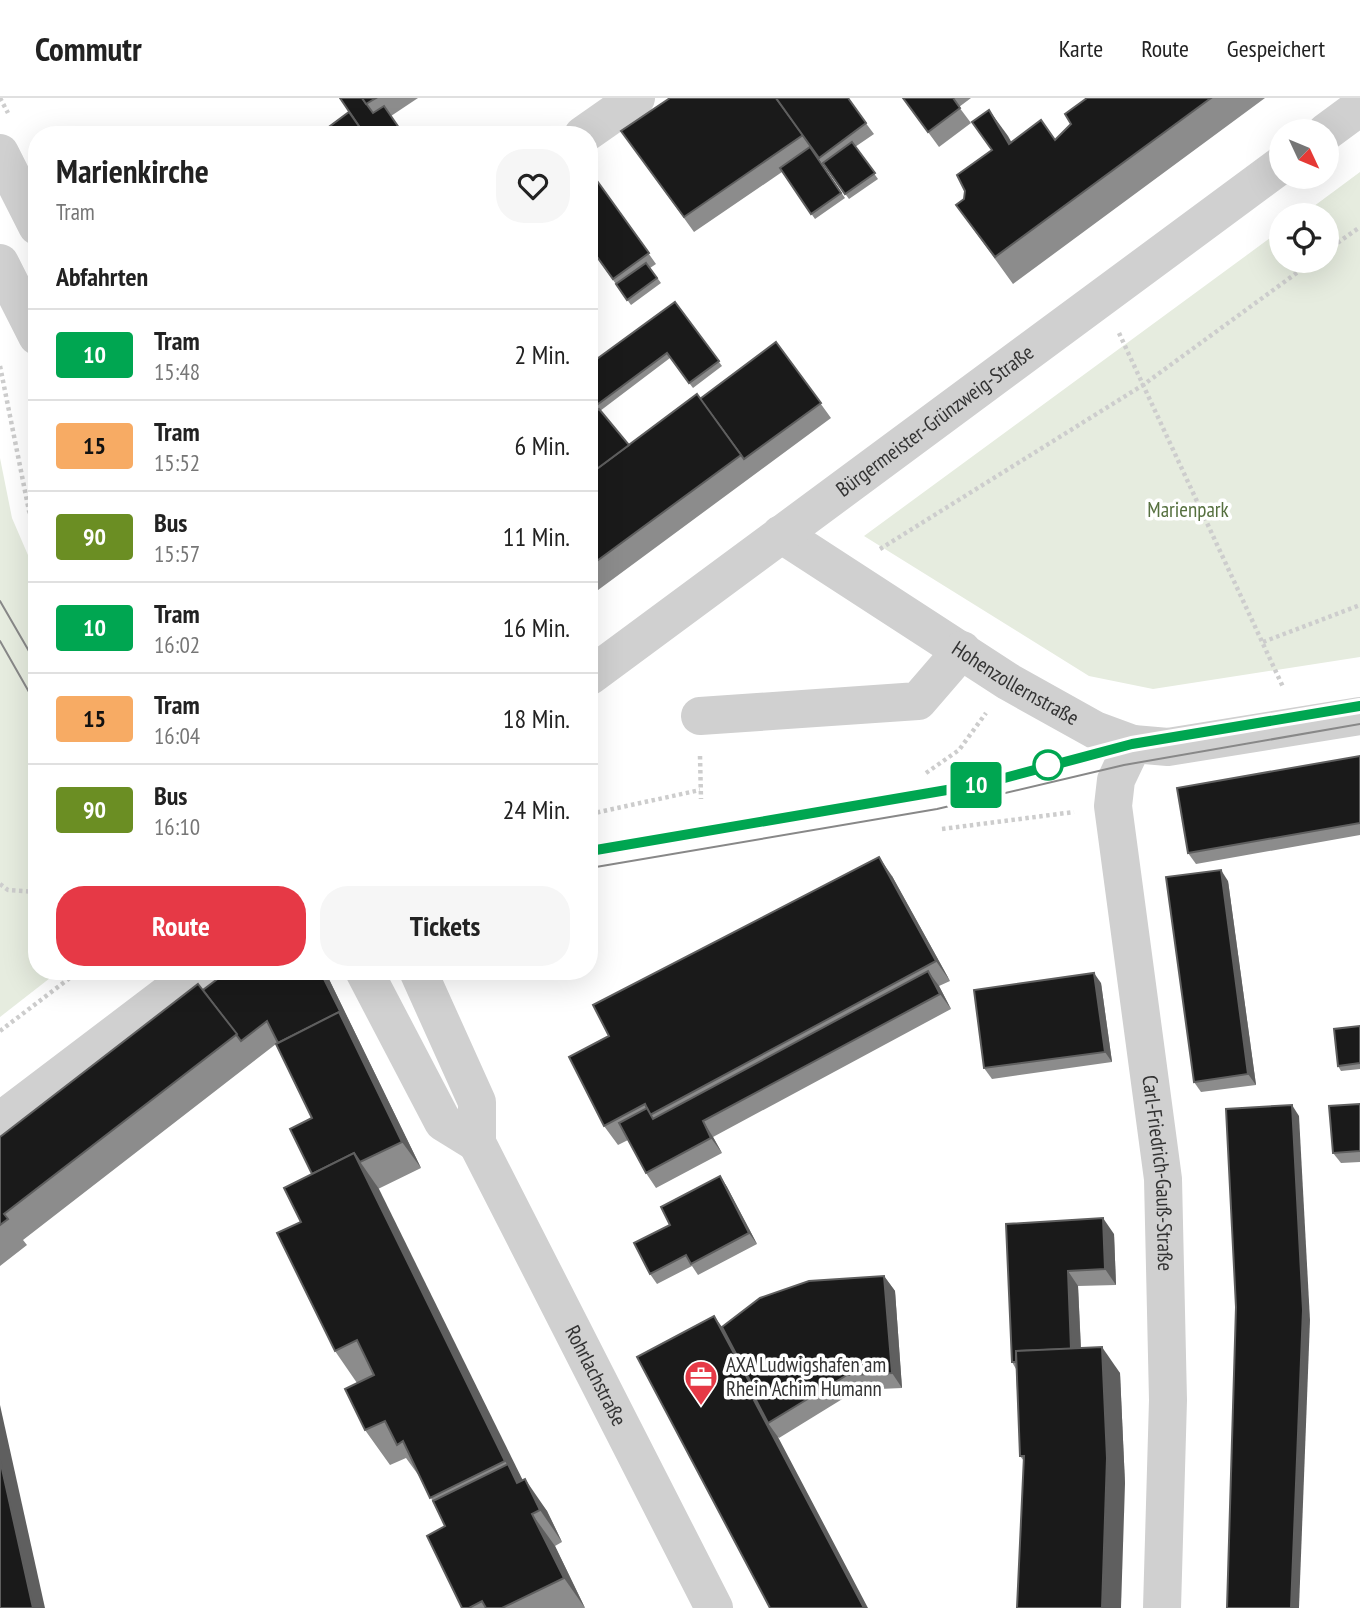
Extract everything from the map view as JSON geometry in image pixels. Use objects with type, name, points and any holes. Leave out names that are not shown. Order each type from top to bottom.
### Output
[{"type":"street","points":[[596,126],[636,98]]},
{"type":"street","points":[[1339,122],[1360,107]]},
{"type":"street","points":[[0,153],[28,208]]},
{"type":"street","name":"Bürgermeister-Grünzweig-Straße","points":[[598,670],[1269,174]]},
{"type":"street","points":[[0,263],[28,318]]},
{"type":"street","name":"Hohenzollernstraße","points":[[781,534],[1009,682],[1095,730],[1132,744],[1168,747],[1360,716]]},
{"type":"street","points":[[700,716],[918,701],[962,650]]},
{"type":"street","name":"Carl-Friedrich-Gauß-Straße","points":[[1132,744],[1116,780],[1113,806],[1163,1179],[1168,1400],[1162,1608]]},
{"type":"street","points":[[0,1121],[186,980]]},
{"type":"street","points":[[369,980],[443,1122],[477,1143]]},
{"type":"street","name":"Rohrlachstraße","points":[[422,980],[477,1101],[477,1143],[714,1608]]},
{"type":"path","points":[[1339,242],[1360,227]]},
{"type":"path","points":[[841,573],[1143,385],[1297,273]]},
{"type":"path","points":[[1102,298],[1300,724]]},
{"type":"path","points":[[0,366],[28,505]]},
{"type":"path","points":[[1263,642],[1360,605]]},
{"type":"path","points":[[926,773],[959,750],[1009,682]]},
{"type":"path","points":[[598,812],[700,790]]},
{"type":"path","points":[[942,829],[1113,806]]},
{"type":"path","points":[[0,884],[8,890],[28,891]]},
{"type":"path","points":[[0,1031],[67,980]]},
{"type":"green space","name":"Marienpark","points":[[1360,172],[1360,657],[1153,689],[1089,676],[864,536],[1269,239],[1269,273],[1339,273],[1339,203],[1318,203]]},
{"type":"green space","points":[[0,458],[12,518],[28,555],[28,980],[47,980],[0,1017]]},
{"type":"building","points":[[340,98],[362,98],[373,113],[384,106],[398,126],[359,126]]},
{"type":"building","points":[[362,98],[376,98],[366,104]]},
{"type":"building","points":[[670,98],[776,98],[803,135],[684,217],[621,131]]},
{"type":"building","points":[[776,98],[848,98],[866,123],[819,158]]},
{"type":"building","points":[[903,98],[953,98],[960,108],[928,132]]},
{"type":"building","points":[[1087,98],[1211,98],[995,257],[956,205],[964,199],[965,191],[957,175],[992,150],[972,122],[989,110],[1009,144],[1041,120],[1055,140],[1071,124],[1065,114]]},
{"type":"building","points":[[349,112],[359,126],[330,126]]},
{"type":"building","points":[[852,142],[875,173],[845,194],[823,163]]},
{"type":"building","points":[[810,147],[841,193],[811,214],[780,168]]},
{"type":"building","points":[[598,182],[649,253],[613,279],[598,258]]},
{"type":"building","points":[[646,263],[657,278],[627,300],[616,284]]},
{"type":"building","points":[[675,302],[719,361],[689,383],[667,353],[598,404],[598,358]]},
{"type":"building","points":[[776,342],[821,403],[744,459],[700,399]]},
{"type":"building","points":[[697,394],[741,455],[598,560],[598,468]]},
{"type":"building","points":[[598,410],[629,445],[598,468]]},
{"type":"building","points":[[1360,756],[1360,823],[1188,853],[1177,788]]},
{"type":"building","points":[[879,857],[936,961],[650,1115],[645,1104],[604,1126],[569,1057],[609,1036],[593,1005]]},
{"type":"building","points":[[1221,870],[1248,1074],[1194,1082],[1166,877]]},
{"type":"building","points":[[928,971],[940,994],[703,1121],[711,1138],[646,1173],[619,1123],[647,1108],[653,1119]]},
{"type":"building","points":[[1094,973],[1105,1052],[984,1068],[974,990]]},
{"type":"building","points":[[216,980],[324,980],[344,1019],[339,1012],[278,1043],[267,1021],[241,1041],[203,990]]},
{"type":"building","points":[[198,984],[237,1034],[4,1214],[8,1219],[0,1225],[0,1137]]},
{"type":"building","points":[[339,1012],[402,1142],[360,1162],[354,1153],[312,1174],[290,1129],[312,1118],[276,1044]]},
{"type":"building","points":[[1360,1026],[1360,1063],[1338,1066],[1334,1029]]},
{"type":"building","points":[[1360,1104],[1360,1151],[1333,1153],[1329,1106]]},
{"type":"building","points":[[1292,1105],[1303,1310],[1291,1608],[1227,1608],[1236,1307],[1226,1109]]},
{"type":"building","points":[[354,1153],[505,1461],[430,1498],[403,1441],[397,1445],[385,1421],[365,1430],[345,1389],[374,1375],[357,1340],[335,1351],[277,1233],[301,1222],[284,1188]]},
{"type":"building","points":[[720,1176],[749,1233],[691,1264],[686,1255],[650,1274],[634,1243],[670,1225],[661,1207]]},
{"type":"building","points":[[1103,1218],[1105,1269],[1068,1271],[1071,1349],[1016,1351],[1016,1362],[1012,1362],[1006,1224]]},
{"type":"building","points":[[884,1276],[892,1373],[847,1375],[768,1423],[755,1398],[758,1396],[722,1327],[760,1298],[809,1281]]},
{"type":"building","points":[[714,1316],[751,1385],[747,1387],[864,1608],[770,1608],[637,1357]]},
{"type":"building","points":[[1102,1347],[1107,1458],[1102,1608],[1017,1608],[1024,1456],[1020,1456],[1016,1351]]},
{"type":"building","points":[[0,1460],[33,1608],[0,1608]]},
{"type":"building","points":[[508,1464],[517,1483],[525,1479],[540,1510],[532,1514],[564,1578],[502,1608],[486,1608],[482,1601],[469,1608],[462,1608],[427,1536],[445,1526],[433,1501]]},
{"type":"tram line","points":[[0,601],[28,649]]},
{"type":"tram line","points":[[0,641],[28,690]]},
{"type":"tram line","points":[[598,850],[982,784],[1133,744],[1360,706]]},
{"type":"tram line","name":"10","points":[[598,850],[909,798],[982,784],[1132,744],[1360,706]]},
{"type":"tram line","points":[[598,867],[937,809],[1124,765],[1360,724]]},
{"type":"place","name":"AXA Ludwigshafen am Rhein Achim Humann","points":[[701,1407]]}]
